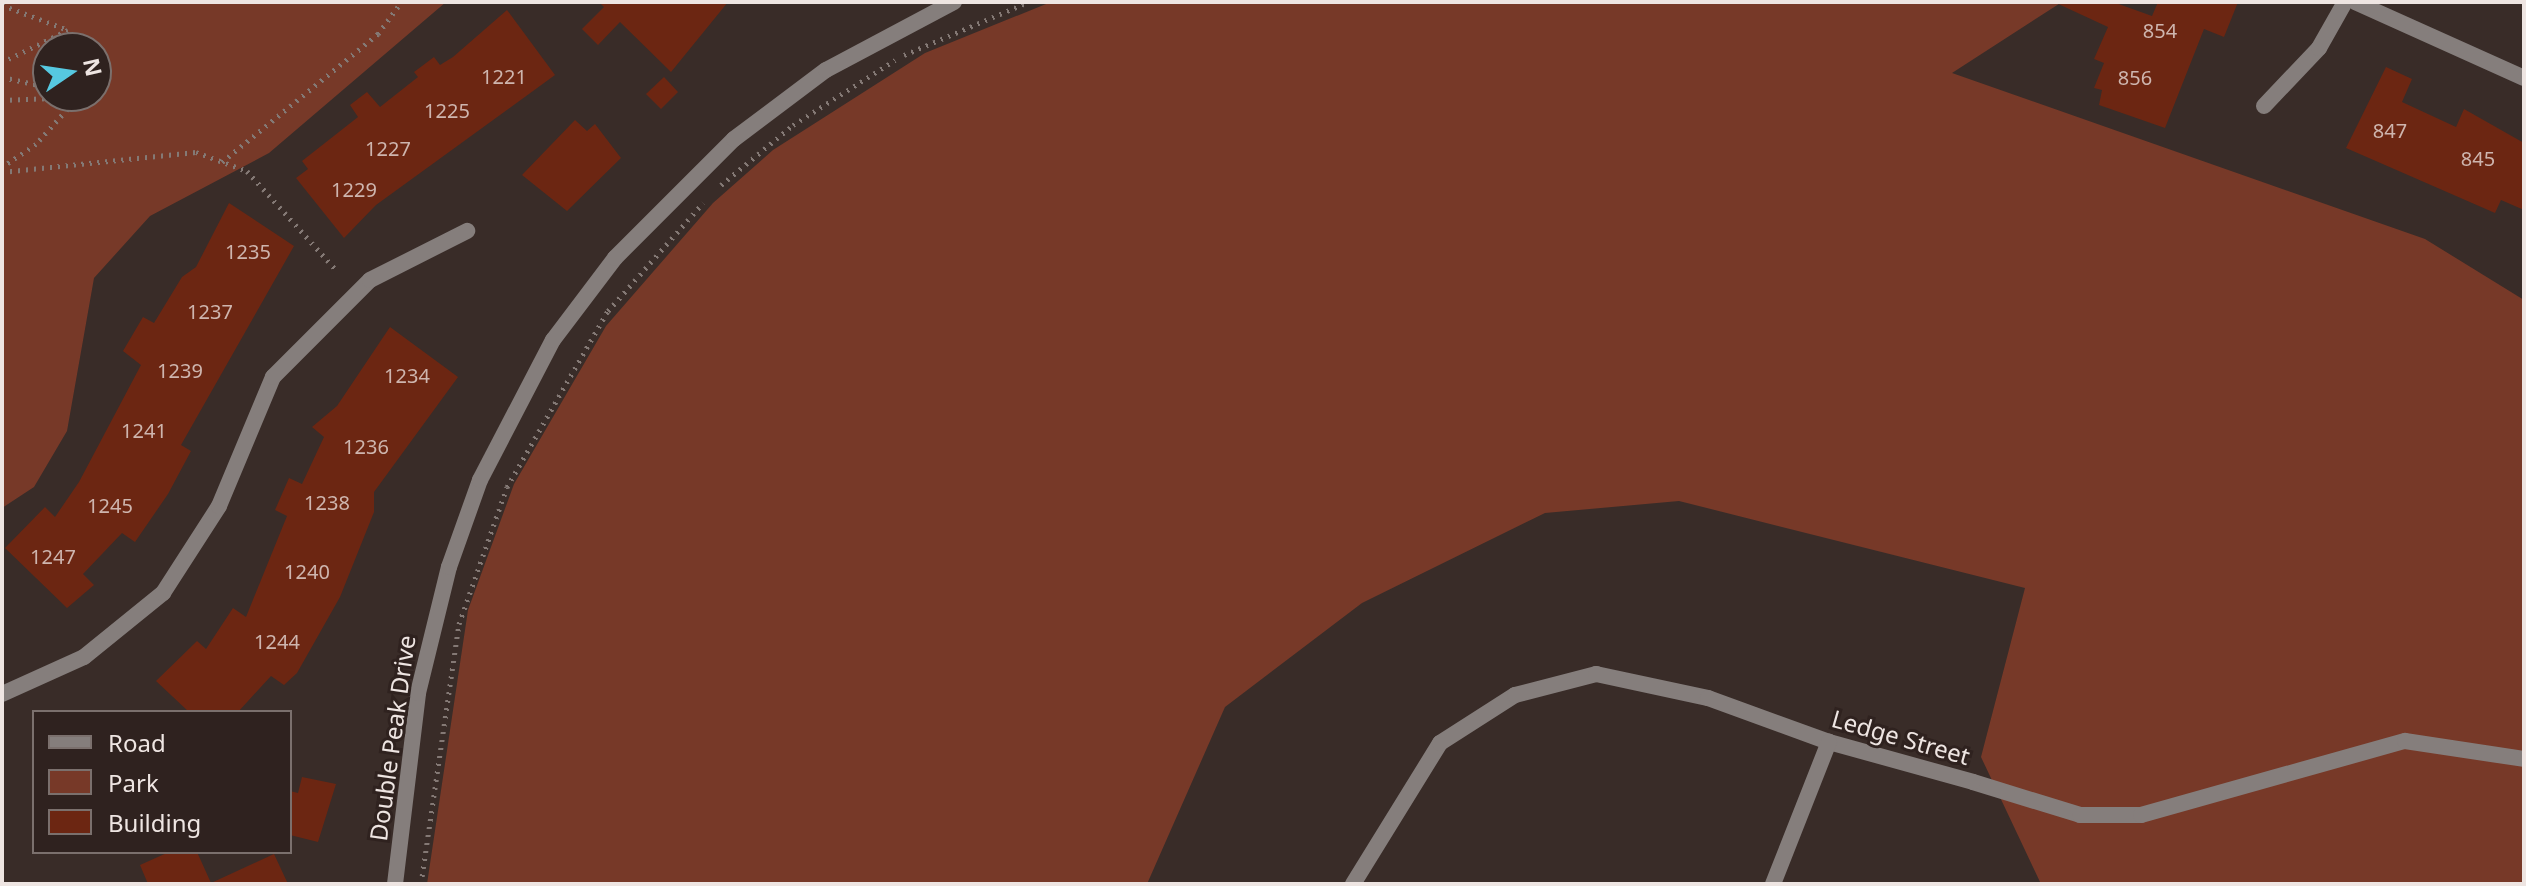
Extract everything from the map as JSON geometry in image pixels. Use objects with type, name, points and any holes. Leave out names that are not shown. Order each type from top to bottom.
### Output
[{"type":"street","name":"Double Peak Drive","points":[[395,884],[418,693],[449,567],[504,427],[553,340],[615,258],[734,139],[826,70],[954,2]]},
{"type":"street","points":[[2264,106],[2319,48],[2345,2]]},
{"type":"street","points":[[2355,2],[2524,78]]},
{"type":"street","points":[[2,694],[84,657],[163,593],[219,506],[273,377],[370,280],[467,231]]},
{"type":"street","name":"Ledge Street","points":[[1353,884],[1440,743],[1515,695],[1596,674],[1708,698],[1829,742],[2080,815],[2141,815],[2405,741],[2524,759]]},
{"type":"street","points":[[1773,884],[1829,742]]},
{"type":"path","points":[[222,162],[378,34],[401,2]]},
{"type":"path","points":[[421,884],[459,624],[531,434],[608,311],[720,186],[793,125],[900,57],[1028,2]]},
{"type":"path","points":[[2,5],[68,30],[2,62]]},
{"type":"path","points":[[2,77],[32,84]]},
{"type":"path","points":[[2,100],[32,98]]},
{"type":"path","points":[[2,170],[36,144],[63,112]]},
{"type":"path","points":[[2,170],[196,152],[247,171],[336,270]]},
{"type":"green space","points":[[2,2],[446,2],[269,153],[150,216],[94,278],[67,431],[34,487],[2,508]]},
{"type":"green space","points":[[1051,2],[2062,2],[1952,73],[2425,239],[2524,300],[2524,884],[2041,884],[1981,757],[2025,588],[1679,501],[1545,513],[1362,603],[1225,707],[1147,884],[427,884],[468,610],[514,484],[606,326],[713,203],[773,150],[925,53]]},
{"type":"building","points":[[599,2],[728,2],[671,72],[620,22],[598,45],[582,29],[604,7]]},
{"type":"building","points":[[2054,2],[2113,2],[2152,16],[2158,2],[2238,2],[2224,37],[2204,29],[2165,128],[2099,105],[2102,90],[2094,88],[2104,63],[2094,59],[2108,27]]},
{"type":"building","points":[[507,10],[555,75],[376,205],[344,238],[296,178],[308,169],[302,161],[358,117],[350,105],[367,92],[380,107],[418,77],[414,72],[434,57],[440,65],[453,57]]},
{"type":"building","points":[[2386,67],[2412,79],[2402,102],[2456,127],[2464,109],[2524,143],[2524,210],[2501,200],[2495,213],[2346,148]]},
{"type":"building","points":[[664,77],[678,92],[661,109],[646,94]]},
{"type":"building","points":[[575,120],[587,131],[595,124],[621,158],[567,211],[522,175]]},
{"type":"building","points":[[229,203],[294,246],[181,445],[191,451],[168,494],[135,542],[122,533],[83,574],[94,585],[67,608],[5,548],[45,507],[55,517],[79,482],[141,365],[123,351],[143,317],[154,323],[182,277],[196,267]]},
{"type":"building","points":[[390,327],[458,377],[374,492],[374,512],[340,597],[297,673],[284,685],[271,676],[240,710],[187,710],[156,681],[197,641],[206,649],[233,608],[246,617],[287,516],[275,510],[289,478],[302,484],[324,437],[312,427],[337,406]]},
{"type":"building","points":[[302,777],[336,784],[318,842],[292,836],[292,792],[298,793]]},
{"type":"building","points":[[165,854],[198,854],[211,883],[274,854],[288,884],[148,884],[140,865]]}]
